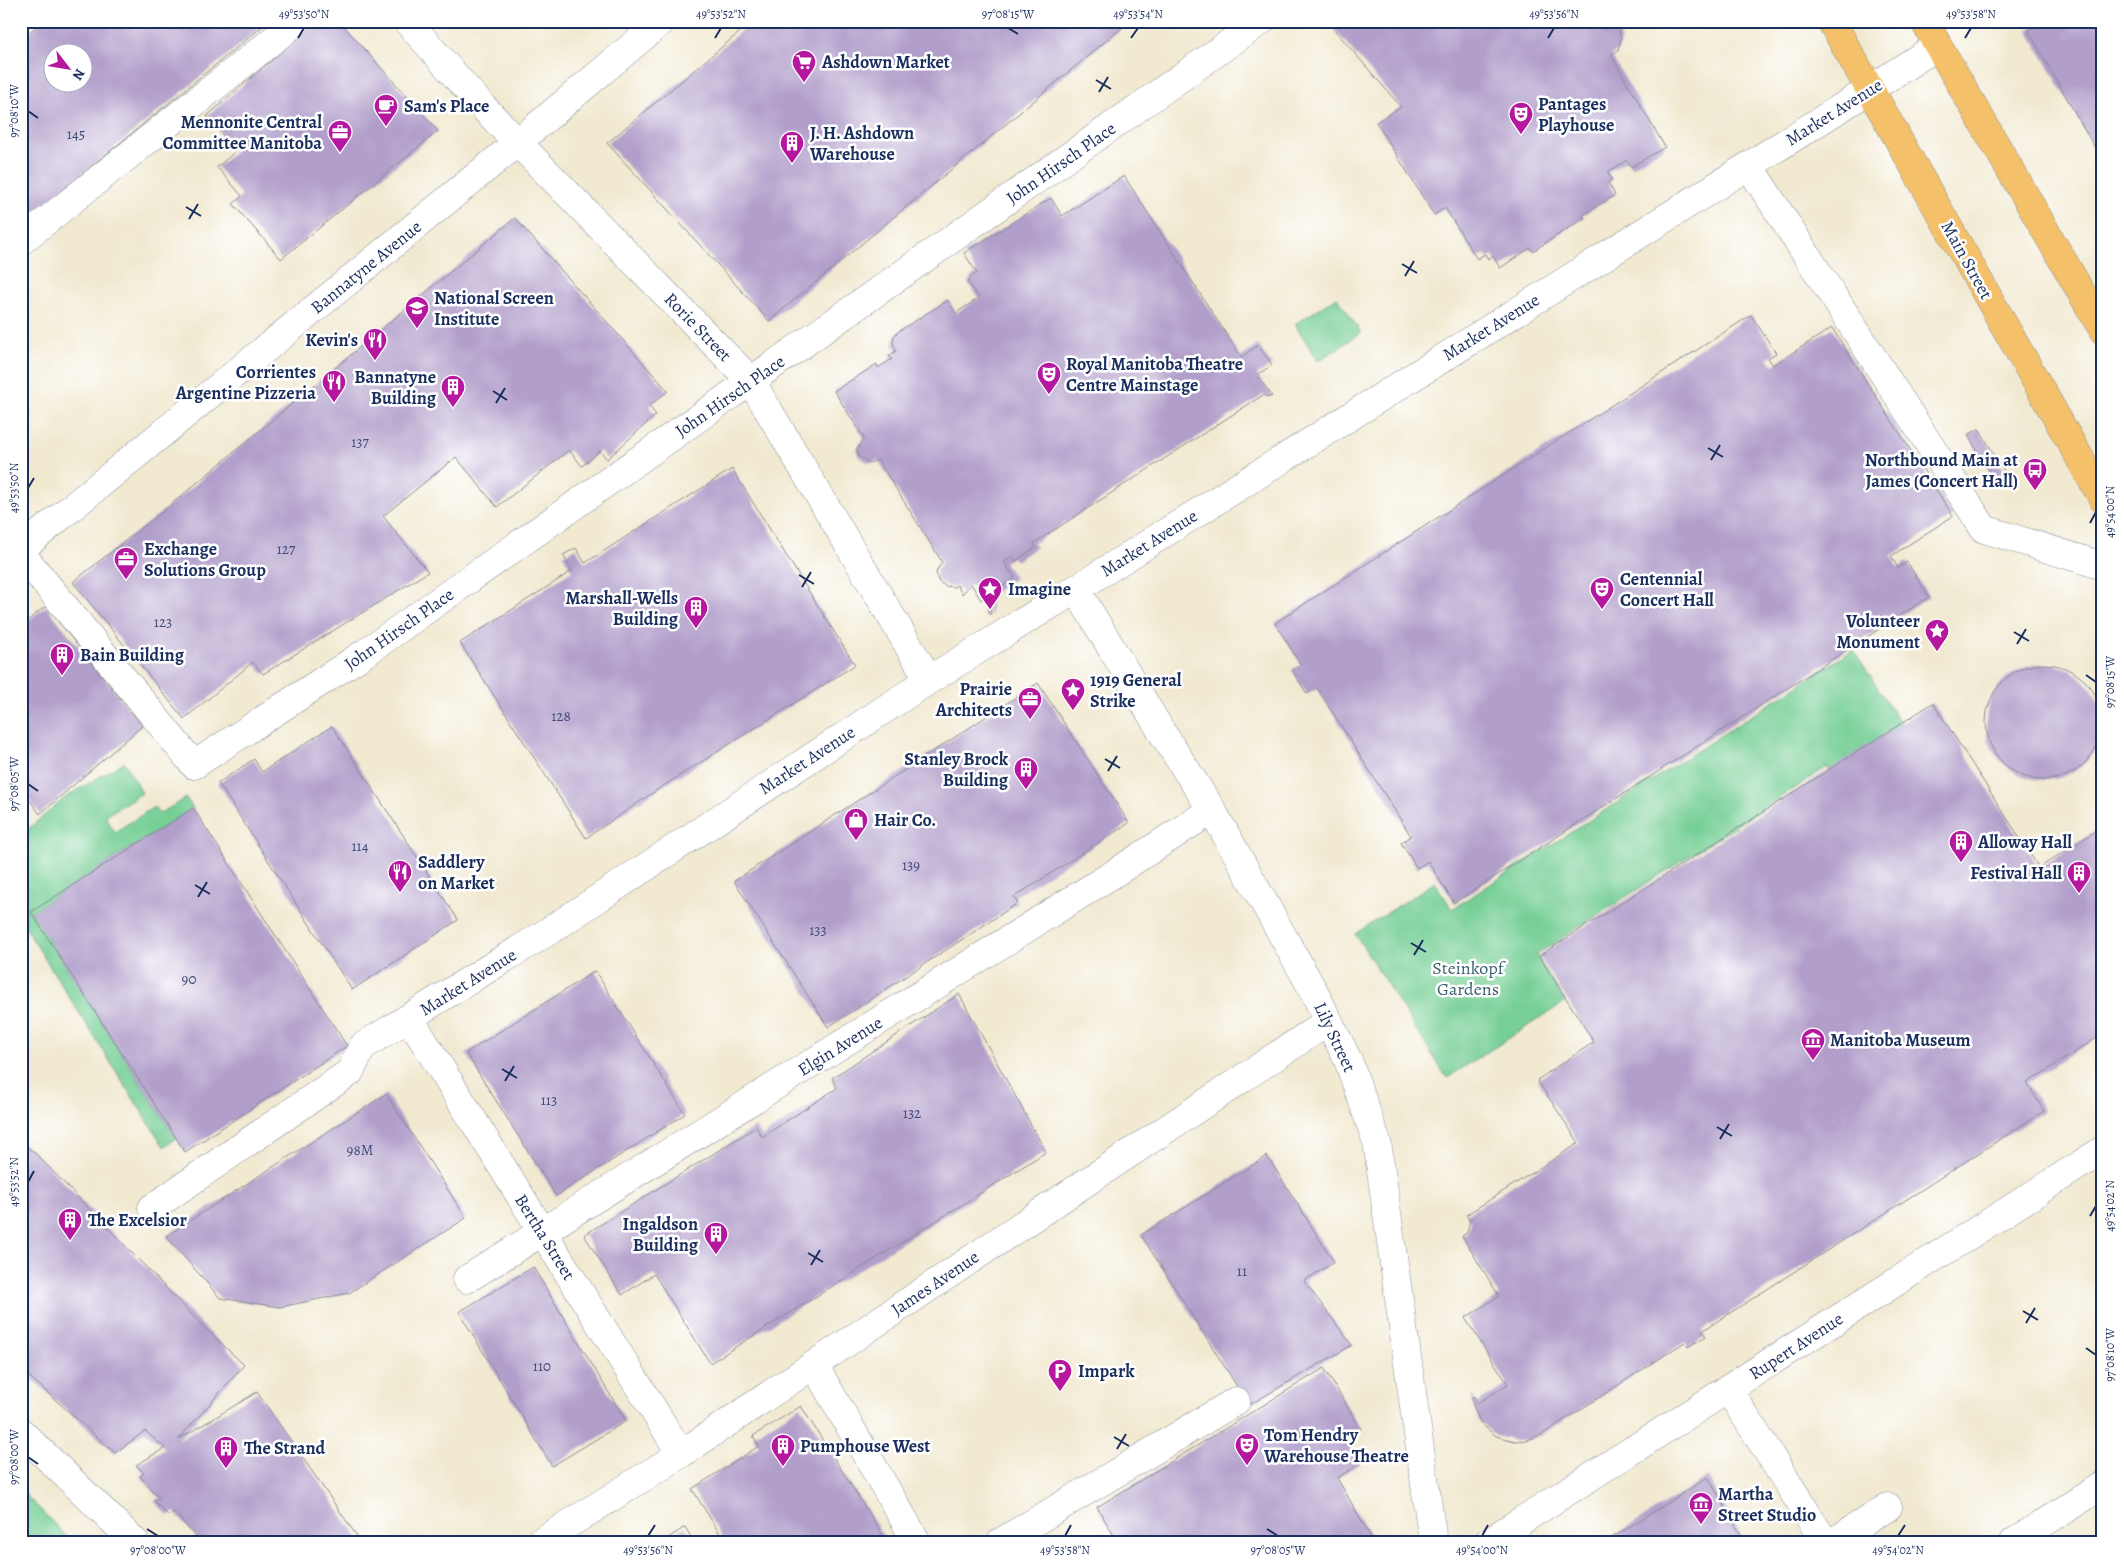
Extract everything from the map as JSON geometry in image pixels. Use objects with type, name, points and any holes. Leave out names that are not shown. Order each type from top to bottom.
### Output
[{"type":"main road","name":"Main Street","points":[[1831,21],[2103,499]]},
{"type":"main road","points":[[1924,21],[2103,330]]},
{"type":"street","points":[[21,242],[296,21]]},
{"type":"street","name":"Rorie Street","points":[[407,21],[482,106],[751,381],[929,680]]},
{"type":"street","name":"Bannatyne Avenue","points":[[21,549],[518,142],[662,21]]},
{"type":"street","name":"John Hirsch Place","points":[[21,553],[194,764],[365,653],[1261,21]]},
{"type":"street","name":"Market Avenue","points":[[152,1208],[350,1072],[363,1046],[410,1019],[549,931],[929,680],[1937,46]]},
{"type":"street","points":[[1749,166],[1984,529],[2103,566]]},
{"type":"street","name":"Lily Street","points":[[1076,589],[1163,734],[1212,810],[1329,1021],[1348,1060],[1377,1142],[1433,1542]]},
{"type":"street","name":"Elgin Avenue","points":[[467,1278],[1110,876],[1212,810]]},
{"type":"street","name":"Bertha Street","points":[[410,1019],[681,1454]]},
{"type":"street","name":"James Avenue","points":[[540,1542],[681,1454],[1329,1021]]},
{"type":"street","name":"Rupert Avenue","points":[[1488,1542],[2103,1150]]},
{"type":"street","points":[[814,1365],[917,1542]]},
{"type":"street","points":[[1728,1389],[1825,1542]]},
{"type":"street","points":[[1001,1542],[1236,1401]]},
{"type":"street","points":[[21,1432],[135,1542]]},
{"type":"street","points":[[2014,1542],[2103,1485]]},
{"type":"street","points":[[1833,1542],[1888,1507]]},
{"type":"green space","points":[[1337,297],[1361,333],[1318,361],[1295,324]]},
{"type":"green space","name":"Steinkopf Gardens","points":[[1853,650],[1909,736],[1837,782],[1827,767],[1536,955],[1565,1002],[1447,1078],[1355,934],[1435,882],[1452,909]]},
{"type":"green space","points":[[124,762],[142,793],[105,816],[115,832],[154,807],[159,814],[186,798],[193,808],[31,912],[176,1138],[164,1147],[21,921],[21,835],[66,797]]},
{"type":"green space","points":[[21,1490],[72,1542],[21,1542]]},
{"type":"building","points":[[43,21],[269,21],[21,224],[21,39]]},
{"type":"building","points":[[317,21],[339,21],[438,131],[281,259],[233,204],[242,196],[217,167],[236,151],[207,116]]},
{"type":"building","name":"J. H. Ashdown Warehouse","points":[[753,21],[1130,21],[769,321],[607,143]]},
{"type":"building","name":"Pantages Playhouse","points":[[1327,21],[1592,21],[1593,24],[1608,21],[1618,27],[1621,38],[1618,50],[1611,55],[1665,147],[1631,167],[1627,160],[1608,172],[1612,180],[1608,182],[1615,195],[1583,215],[1584,218],[1533,251],[1530,248],[1500,268],[1493,256],[1488,259],[1485,254],[1477,259],[1445,208],[1434,215],[1376,122],[1401,107]]},
{"type":"building","points":[[2043,21],[2103,21],[2103,162],[2028,30]]},
{"type":"building","name":"Royal Manitoba Theatre Centre Mainstage","points":[[1124,176],[1241,357],[1258,345],[1272,365],[1257,375],[1272,396],[1263,395],[1034,543],[1036,547],[1016,561],[1013,557],[1004,562],[1015,578],[990,595],[991,614],[989,614],[988,595],[981,600],[971,584],[962,594],[957,585],[954,587],[945,586],[938,581],[936,572],[942,562],[878,460],[869,463],[858,456],[857,449],[864,438],[834,391],[877,364],[878,368],[892,359],[889,356],[896,351],[893,343],[894,336],[899,331],[948,300],[956,313],[979,298],[968,283],[971,277],[977,273],[964,253],[1051,198],[1062,216]]},
{"type":"building","points":[[515,218],[668,391],[649,406],[656,415],[607,459],[600,451],[582,466],[569,450],[497,507],[456,457],[383,516],[428,572],[263,674],[253,662],[184,719],[73,582],[168,507]]},
{"type":"building","name":"Centennial Concert Hall","points":[[1751,315],[1776,353],[1768,358],[1773,365],[1832,328],[1953,516],[1891,556],[1898,568],[1907,562],[1929,597],[1454,903],[1428,861],[1417,868],[1401,843],[1411,836],[1317,688],[1307,694],[1292,670],[1301,665],[1275,623]]},
{"type":"building","points":[[1979,429],[2006,474],[1995,481],[1968,435]]},
{"type":"building","name":"Marshall-Wells Building","points":[[732,469],[855,665],[660,788],[586,838],[460,643],[572,571],[563,555],[576,548],[585,563]]},
{"type":"building","name":"Bain Building","points":[[46,606],[142,726],[40,814],[21,788],[21,626]]},
{"type":"building","points":[[2044,664],[2066,668],[2076,673],[2085,681],[2093,690],[2098,700],[2102,722],[2098,744],[2093,754],[2085,763],[2076,771],[2066,776],[2044,780],[2022,776],[2012,771],[2003,763],[1995,754],[1990,744],[1986,722],[1990,700],[1995,690],[2003,681],[2012,673],[2022,668]]},
{"type":"building","points":[[1038,683],[1129,823],[1014,897],[1018,903],[828,1027],[734,881]]},
{"type":"building","name":"Manitoba Museum","points":[[1933,703],[2039,868],[2103,826],[2103,1034],[2027,1083],[2044,1111],[1702,1331],[1706,1336],[1688,1347],[1685,1342],[1541,1435],[1527,1440],[1515,1441],[1496,1436],[1480,1423],[1472,1397],[1475,1397],[1476,1404],[1508,1384],[1465,1318],[1499,1296],[1462,1236],[1467,1233],[1470,1220],[1466,1215],[1579,1143],[1537,1080],[1594,1042],[1539,956]]},
{"type":"building","points":[[332,726],[458,920],[352,990],[218,783],[254,759],[262,772]]},
{"type":"building","points":[[193,808],[347,1046],[185,1152],[31,912]]},
{"type":"building","points":[[595,971],[685,1114],[556,1196],[466,1053]]},
{"type":"building","points":[[959,994],[1046,1152],[710,1363],[654,1274],[622,1295],[584,1235],[756,1127],[762,1137],[837,1088],[832,1078]]},
{"type":"building","points":[[386,1094],[466,1218],[349,1293],[280,1307],[220,1298],[166,1236]]},
{"type":"building","name":"The Excelsior","points":[[21,1142],[36,1154],[204,1327],[244,1365],[178,1440],[257,1392],[361,1542],[190,1542],[196,1537],[174,1512],[169,1516],[154,1501],[159,1498],[140,1476],[144,1473],[136,1465],[165,1448],[145,1431],[115,1453],[21,1369]]},
{"type":"building","points":[[1267,1156],[1334,1262],[1304,1281],[1352,1345],[1249,1405],[1141,1235]]},
{"type":"building","points":[[533,1267],[626,1421],[552,1466],[459,1312]]},
{"type":"building","name":"Tom Hendry Warehouse Theatre","points":[[1324,1368],[1361,1429],[1345,1438],[1361,1463],[1337,1478],[1374,1542],[1118,1542],[1097,1507]]},
{"type":"building","name":"Pumphouse West","points":[[801,1406],[887,1542],[725,1542],[692,1489],[759,1446],[753,1436]]},
{"type":"building","name":"Martha Street Studio","points":[[1708,1477],[1745,1542],[1605,1542],[1658,1509]]},
{"type":"building","points":[[685,1527],[694,1542],[662,1542]]},
{"type":"place","name":"Ashdown Market","points":[[804,83]]},
{"type":"place","name":"Sam's Place","points":[[386,127]]},
{"type":"place","name":"Pantages Playhouse","points":[[1521,135]]},
{"type":"place","name":"Mennonite Central Committee Manitoba","points":[[340,153]]},
{"type":"place","name":"J. H. Ashdown Warehouse","points":[[792,164]]},
{"type":"place","name":"National Screen Institute","points":[[417,329]]},
{"type":"place","name":"Kevin's","points":[[375,361]]},
{"type":"place","name":"Royal Manitoba Theatre Centre Mainstage","points":[[1049,395]]},
{"type":"place","name":"Corrientes Argentine Pizzeria","points":[[334,403]]},
{"type":"place","name":"Bannatyne Building","points":[[453,408]]},
{"type":"place","name":"Northbound Main at James (Concert Hall)","points":[[2035,491]]},
{"type":"place","name":"Exchange Solutions Group","points":[[126,580]]},
{"type":"place","name":"Imagine","points":[[990,610]]},
{"type":"place","name":"Centennial Concert Hall","points":[[1602,610]]},
{"type":"place","name":"Marshall-Wells Building","points":[[696,629]]},
{"type":"place","name":"Volunteer Monument","points":[[1937,652]]},
{"type":"place","name":"Bain Building","points":[[62,676]]},
{"type":"place","name":"1919 General Strike","points":[[1073,711]]},
{"type":"place","name":"Prairie Architects","points":[[1030,720]]},
{"type":"place","name":"Stanley Brock Building","points":[[1026,790]]},
{"type":"place","name":"Hair Co.","points":[[856,841]]},
{"type":"place","name":"Alloway Hall","points":[[1961,863]]},
{"type":"place","name":"Saddlery on Market","points":[[400,893]]},
{"type":"place","name":"Festival Hall","points":[[2079,894]]},
{"type":"place","name":"Manitoba Museum","points":[[1813,1061]]},
{"type":"place","name":"The Excelsior","points":[[70,1241]]},
{"type":"place","name":"Ingaldson Building","points":[[716,1255]]},
{"type":"place","name":"Impark","points":[[1060,1392]]},
{"type":"place","name":"Tom Hendry Warehouse Theatre","points":[[1247,1466]]},
{"type":"place","name":"Pumphouse West","points":[[783,1467]]},
{"type":"place","name":"The Strand","points":[[226,1469]]},
{"type":"place","name":"Martha Street Studio","points":[[1701,1525]]}]
